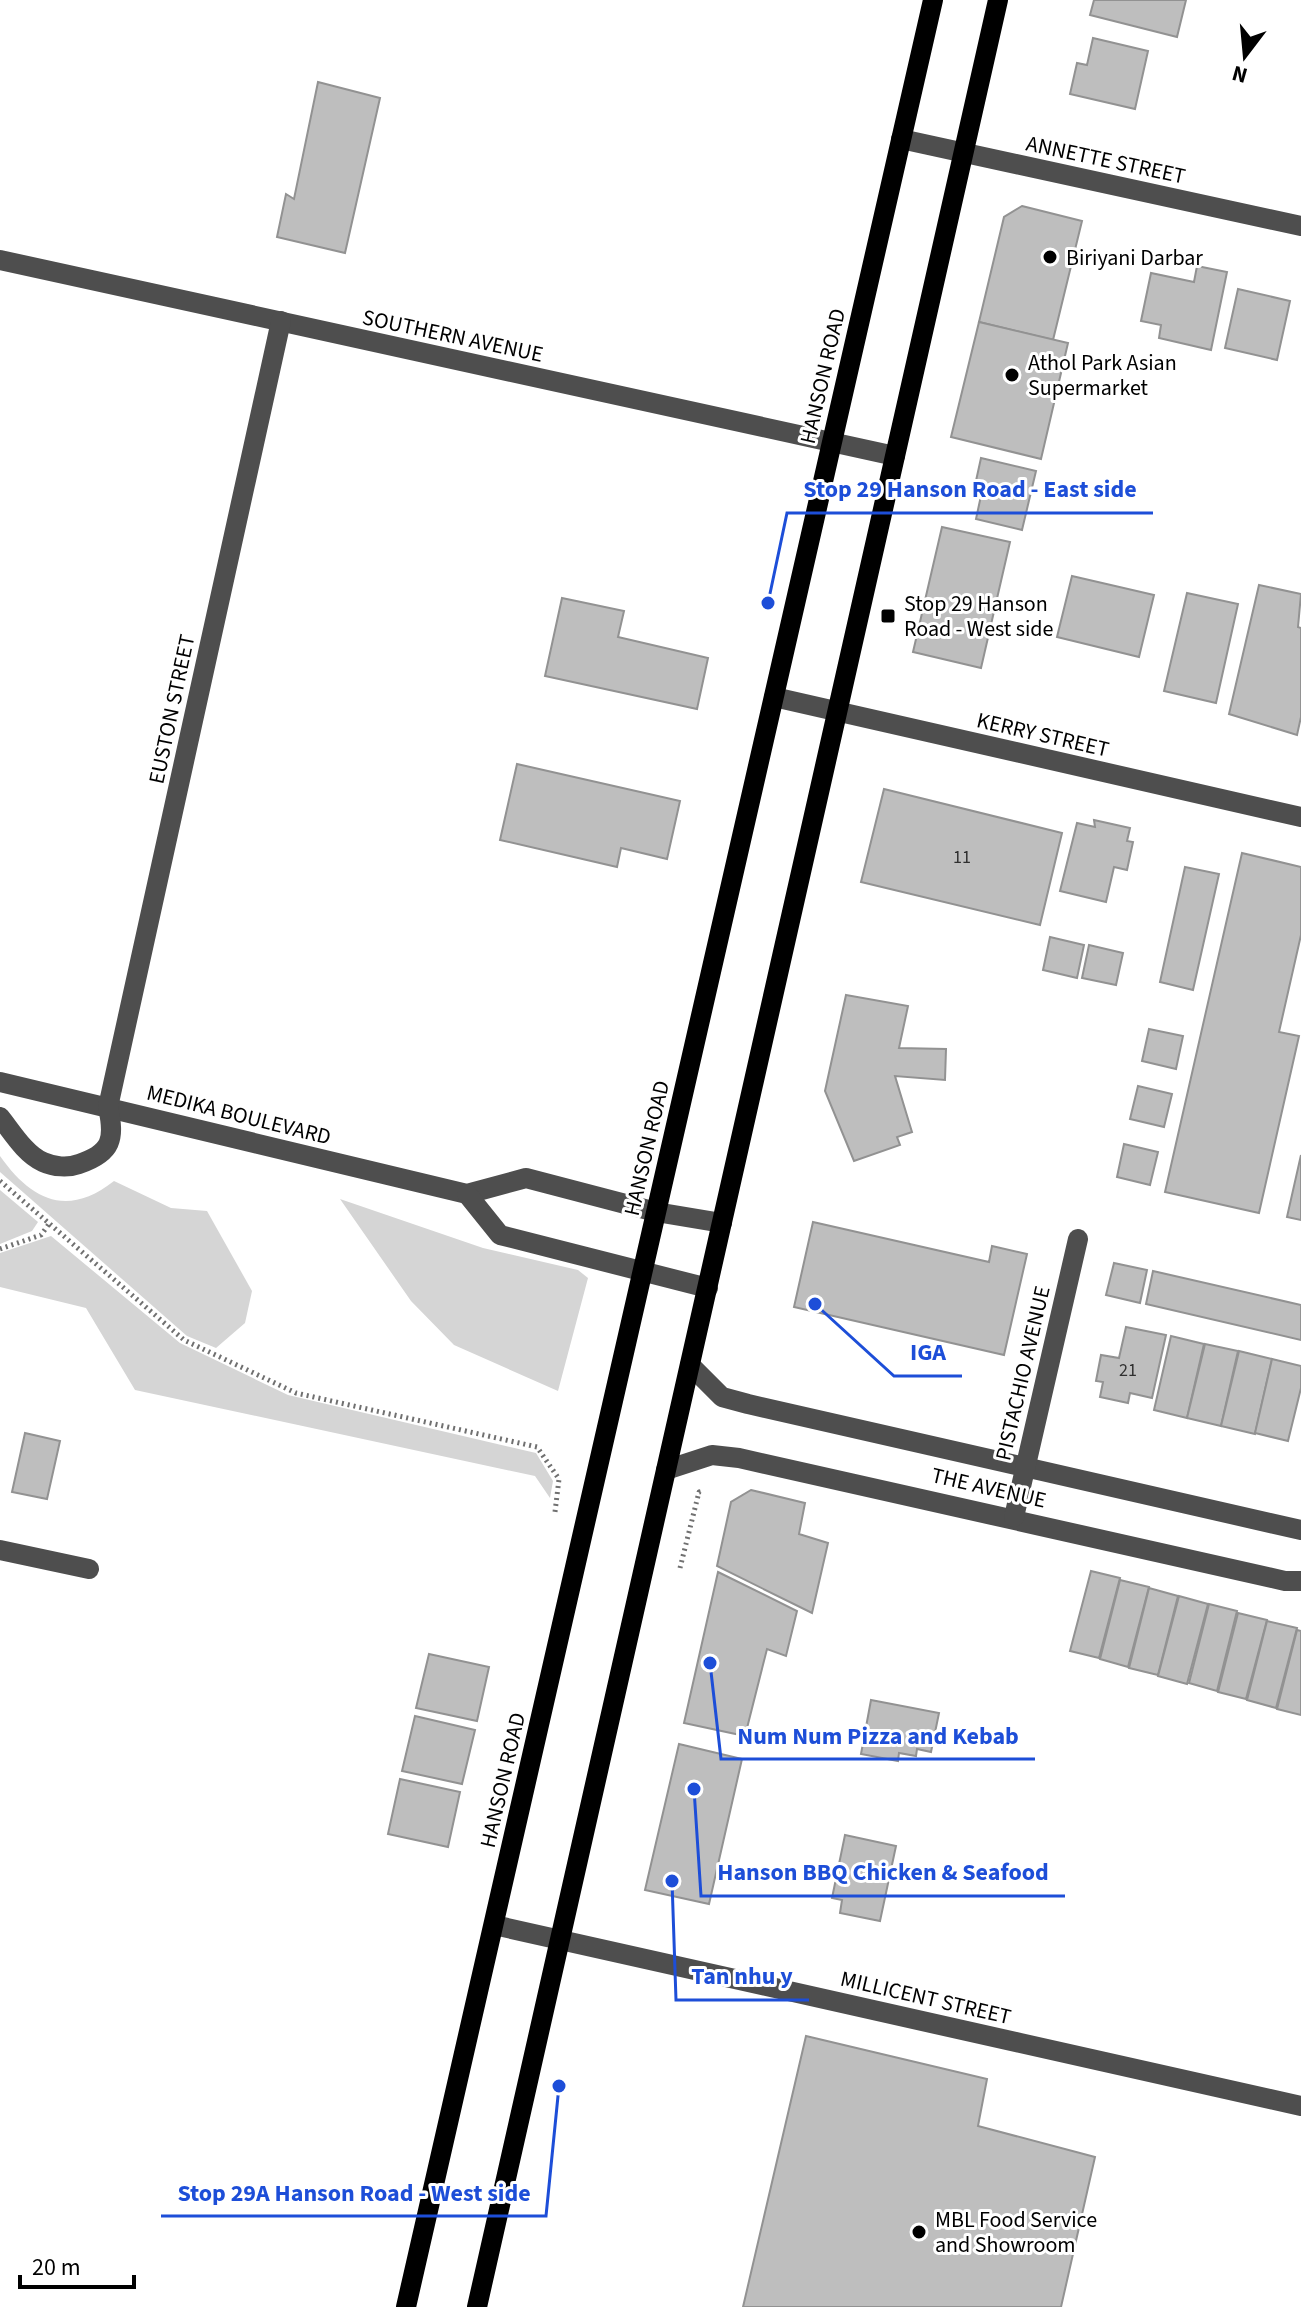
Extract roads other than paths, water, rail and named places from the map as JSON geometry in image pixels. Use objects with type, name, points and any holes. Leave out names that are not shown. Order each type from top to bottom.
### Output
[{"type":"main road","name":"HANSON ROAD","points":[[406,2307],[933,0]]},
{"type":"main road","points":[[477,2307],[998,0]]},
{"type":"street","name":"ANNETTE STREET","points":[[901,139],[1301,226]]},
{"type":"street","name":"SOUTHERN AVENUE","points":[[0,260],[895,456]]},
{"type":"street","name":"EUSTON STREET","points":[[0,1117],[20,1143],[42,1162],[68,1168],[97,1158],[108,1147],[113,1128],[108,1107],[281,321]]},
{"type":"street","name":"KERRY STREET","points":[[774,697],[1301,817]]},
{"type":"street","name":"MEDIKA BOULEVARD","points":[[0,1082],[467,1194],[526,1178],[656,1212],[722,1223]]},
{"type":"street","points":[[467,1194],[500,1235],[642,1274],[708,1288]]},
{"type":"street","name":"PISTACHIO AVENUE","points":[[1014,1517],[1078,1239]]},
{"type":"street","name":"THE AVENUE","points":[[690,1365],[722,1397],[1301,1530]]},
{"type":"street","name":"THE AVENUE","points":[[666,1470],[721,1455],[1014,1517],[1285,1581],[1301,1581]]},
{"type":"street","points":[[0,1550],[89,1569]]},
{"type":"street","name":"MILLICENT STREET","points":[[494,1925],[1301,2106]]},
{"type":"place","name":"Biriyani Darbar","points":[[1050,257]]},
{"type":"place","name":"Athol Park Asian Supermarket","points":[[1012,375]]},
{"type":"place","name":"Stop 29 Hanson Road - East side","points":[[768,603]]},
{"type":"place","name":"Stop 29 Hanson Road - West side","points":[[888,616]]},
{"type":"place","name":"IGA","points":[[815,1304]]},
{"type":"place","name":"Num Num Pizza and Kebab","points":[[710,1663]]},
{"type":"place","name":"Hanson BBQ Chicken & Seafood","points":[[694,1789]]},
{"type":"place","name":"Tan nhu y","points":[[672,1881]]},
{"type":"place","name":"Stop 29A Hanson Road - West side","points":[[559,2086]]},
{"type":"place","name":"MBL Food Service and Showroom","points":[[919,2232]]}]
